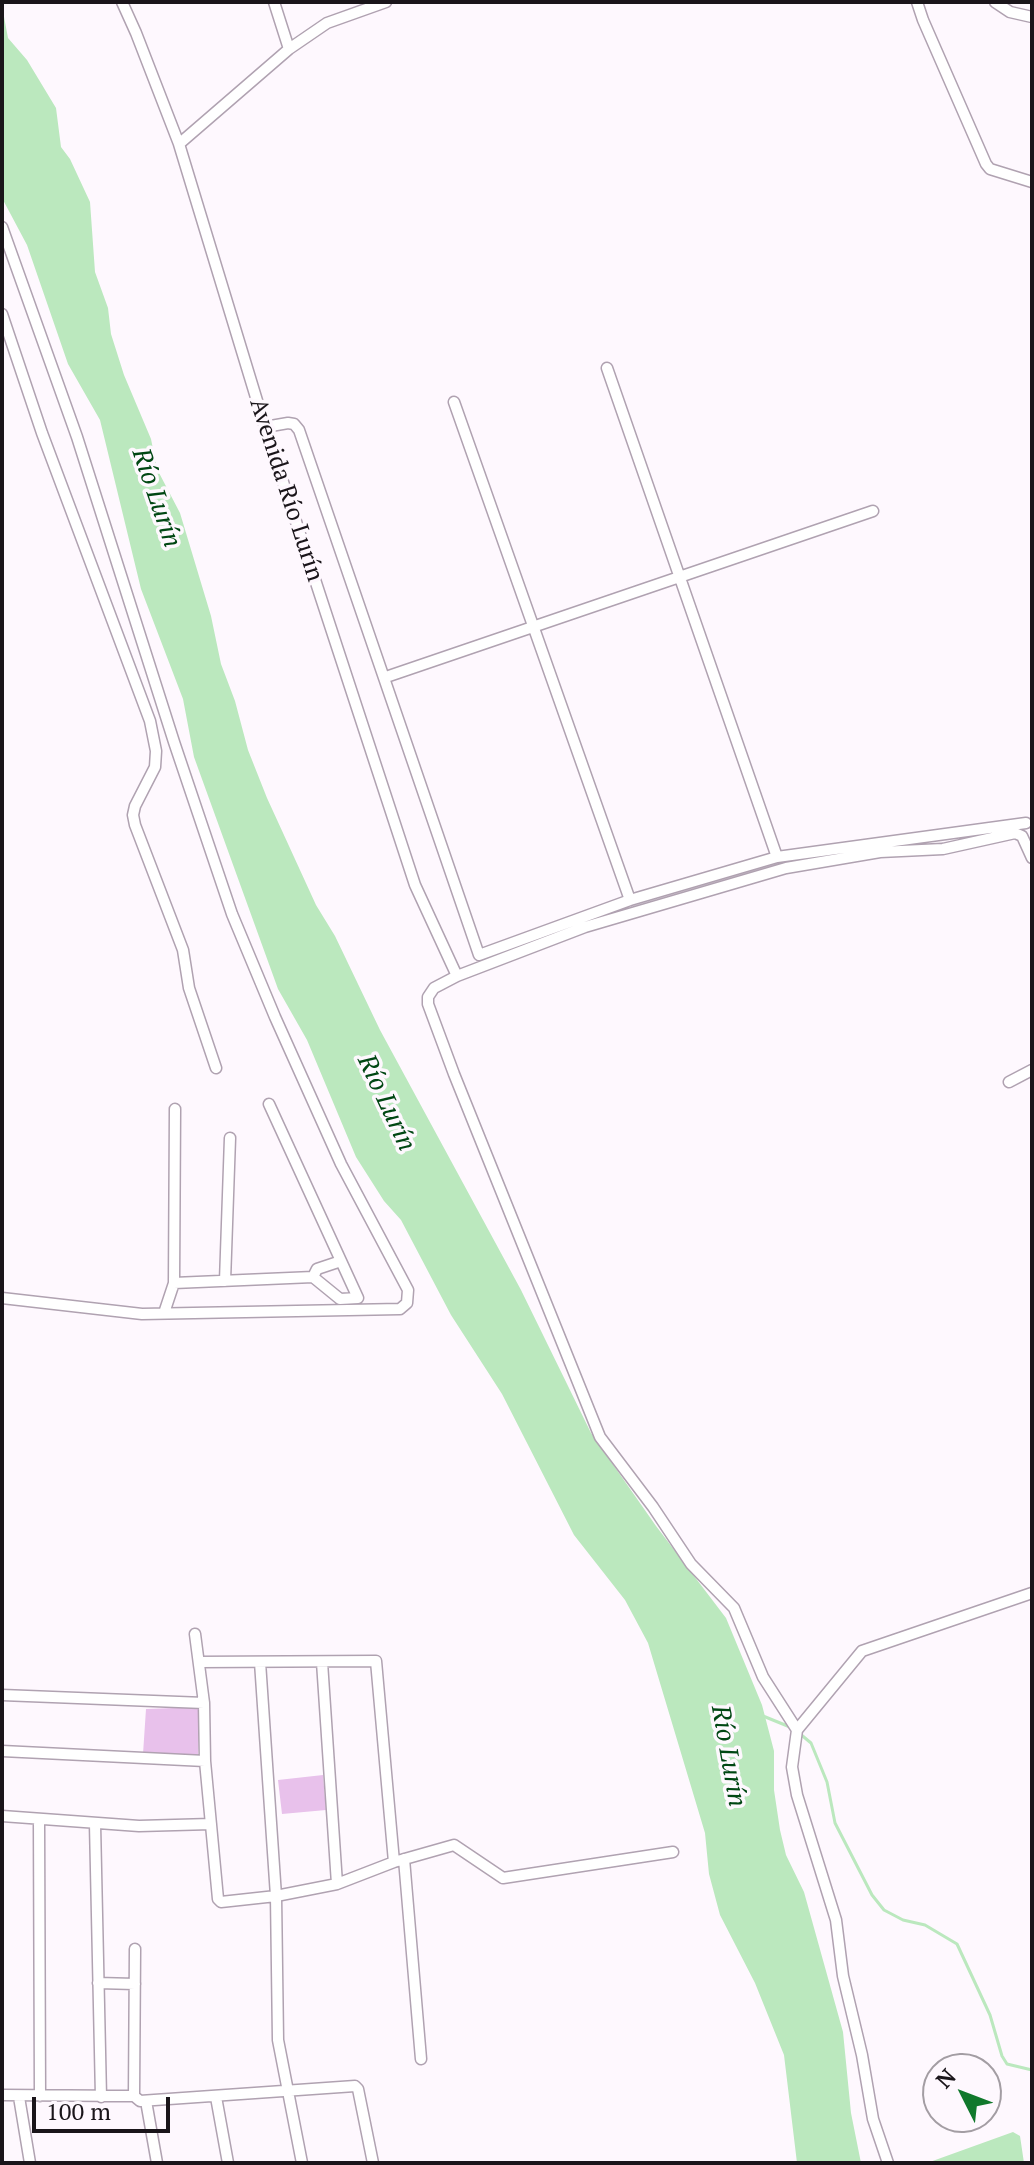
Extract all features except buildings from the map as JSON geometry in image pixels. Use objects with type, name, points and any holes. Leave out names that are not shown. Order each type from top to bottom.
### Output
[{"type":"street","name":"Avenida Río Lurín","points":[[122,2],[179,144],[265,427],[415,885],[457,976]]},
{"type":"street","points":[[274,2],[289,49]]},
{"type":"street","points":[[179,144],[289,49],[327,23],[386,2]]},
{"type":"street","points":[[917,2],[986,164],[990,169],[1032,182]]},
{"type":"street","points":[[995,2],[1010,12],[1032,17]]},
{"type":"street","points":[[2,227],[77,437],[232,914],[341,1164],[408,1290],[407,1303],[400,1309],[142,1314],[2,1298]]},
{"type":"street","points":[[2,314],[42,433],[150,721],[156,751],[155,767],[133,815],[183,950],[189,988],[216,1068]]},
{"type":"street","points":[[607,368],[777,857]]},
{"type":"street","points":[[454,402],[630,900]]},
{"type":"street","points":[[265,427],[288,423],[299,430],[479,955],[630,900],[777,857],[1026,823]]},
{"type":"street","points":[[386,677],[873,511]]},
{"type":"street","points":[[797,1730],[763,1677],[734,1608],[691,1564],[596,1430],[428,1004],[428,997],[434,988],[457,976],[585,927],[786,868],[880,852],[943,849],[1015,833],[1024,839],[1032,858]]},
{"type":"street","points":[[1009,1082],[1032,1070]]},
{"type":"street","points":[[174,1283],[313,1277],[340,1299],[358,1298],[269,1104]]},
{"type":"street","points":[[164,1313],[174,1283],[175,1109]]},
{"type":"street","points":[[225,1281],[230,1138]]},
{"type":"street","points":[[313,1277],[317,1269],[341,1261]]},
{"type":"street","points":[[888,2163],[873,2119],[843,1976],[836,1920],[797,1795],[792,1767],[797,1730],[862,1651],[1032,1593]]},
{"type":"street","points":[[195,1634],[204,1703],[205,1761],[220,1902],[276,1896],[337,1884],[399,1860],[457,1845],[495,1874],[510,1878],[673,1852]]},
{"type":"street","points":[[199,1662],[377,1662],[421,2059]]},
{"type":"street","points":[[260,1662],[276,1896],[278,2040],[302,2163]]},
{"type":"street","points":[[322,1662],[337,1884]]},
{"type":"street","points":[[2,1695],[204,1703]]},
{"type":"street","points":[[2,1751],[205,1761]]},
{"type":"street","points":[[2,1816],[139,1826],[211,1824]]},
{"type":"street","points":[[39,1820],[40,2096]]},
{"type":"street","points":[[95,1824],[101,2097]]},
{"type":"street","points":[[135,1949],[134,2096],[138,2101],[287,2089],[356,2087],[373,2163]]},
{"type":"street","points":[[98,1983],[135,1984]]},
{"type":"street","points":[[2,2095],[134,2096]]},
{"type":"street","points":[[19,2097],[30,2163]]},
{"type":"street","points":[[216,2097],[228,2163]]},
{"type":"street","points":[[146,2101],[157,2163]]},
{"type":"shaded area","points":[[200,1707],[198,1756],[143,1754],[146,1709]]},
{"type":"shaded area","points":[[323,1775],[326,1810],[282,1814],[278,1780]]},
{"type":"water","name":"Río Lurín","points":[[2,6],[8,38],[27,60],[56,108],[61,147],[90,202],[95,272],[108,308],[111,334],[124,375],[151,439],[157,469],[180,513],[211,616],[221,664],[267,798],[316,905],[521,1290],[591,1433],[726,1618],[762,1705],[774,1751],[774,1790],[786,1855],[804,1892],[843,2032],[851,2113],[861,2163],[797,2163],[784,2055],[755,1983],[720,1915],[709,1874],[705,1833],[648,1643],[625,1600],[574,1535],[502,1394],[451,1315],[401,1220],[384,1201],[356,1157],[307,1040],[278,989],[194,757],[183,699],[141,589],[100,420],[68,364],[27,245],[2,198]]},
{"type":"water","points":[[1013,2132],[1020,2136],[1024,2163],[927,2163]]},
{"type":"waterway","points":[[763,1716],[790,1727]]},
{"type":"waterway","points":[[799,1733],[811,1743],[827,1782],[835,1823],[872,1895],[884,1910],[903,1920],[925,1925],[957,1944],[990,2015],[1002,2056],[1007,2064],[1032,2070]]}]
